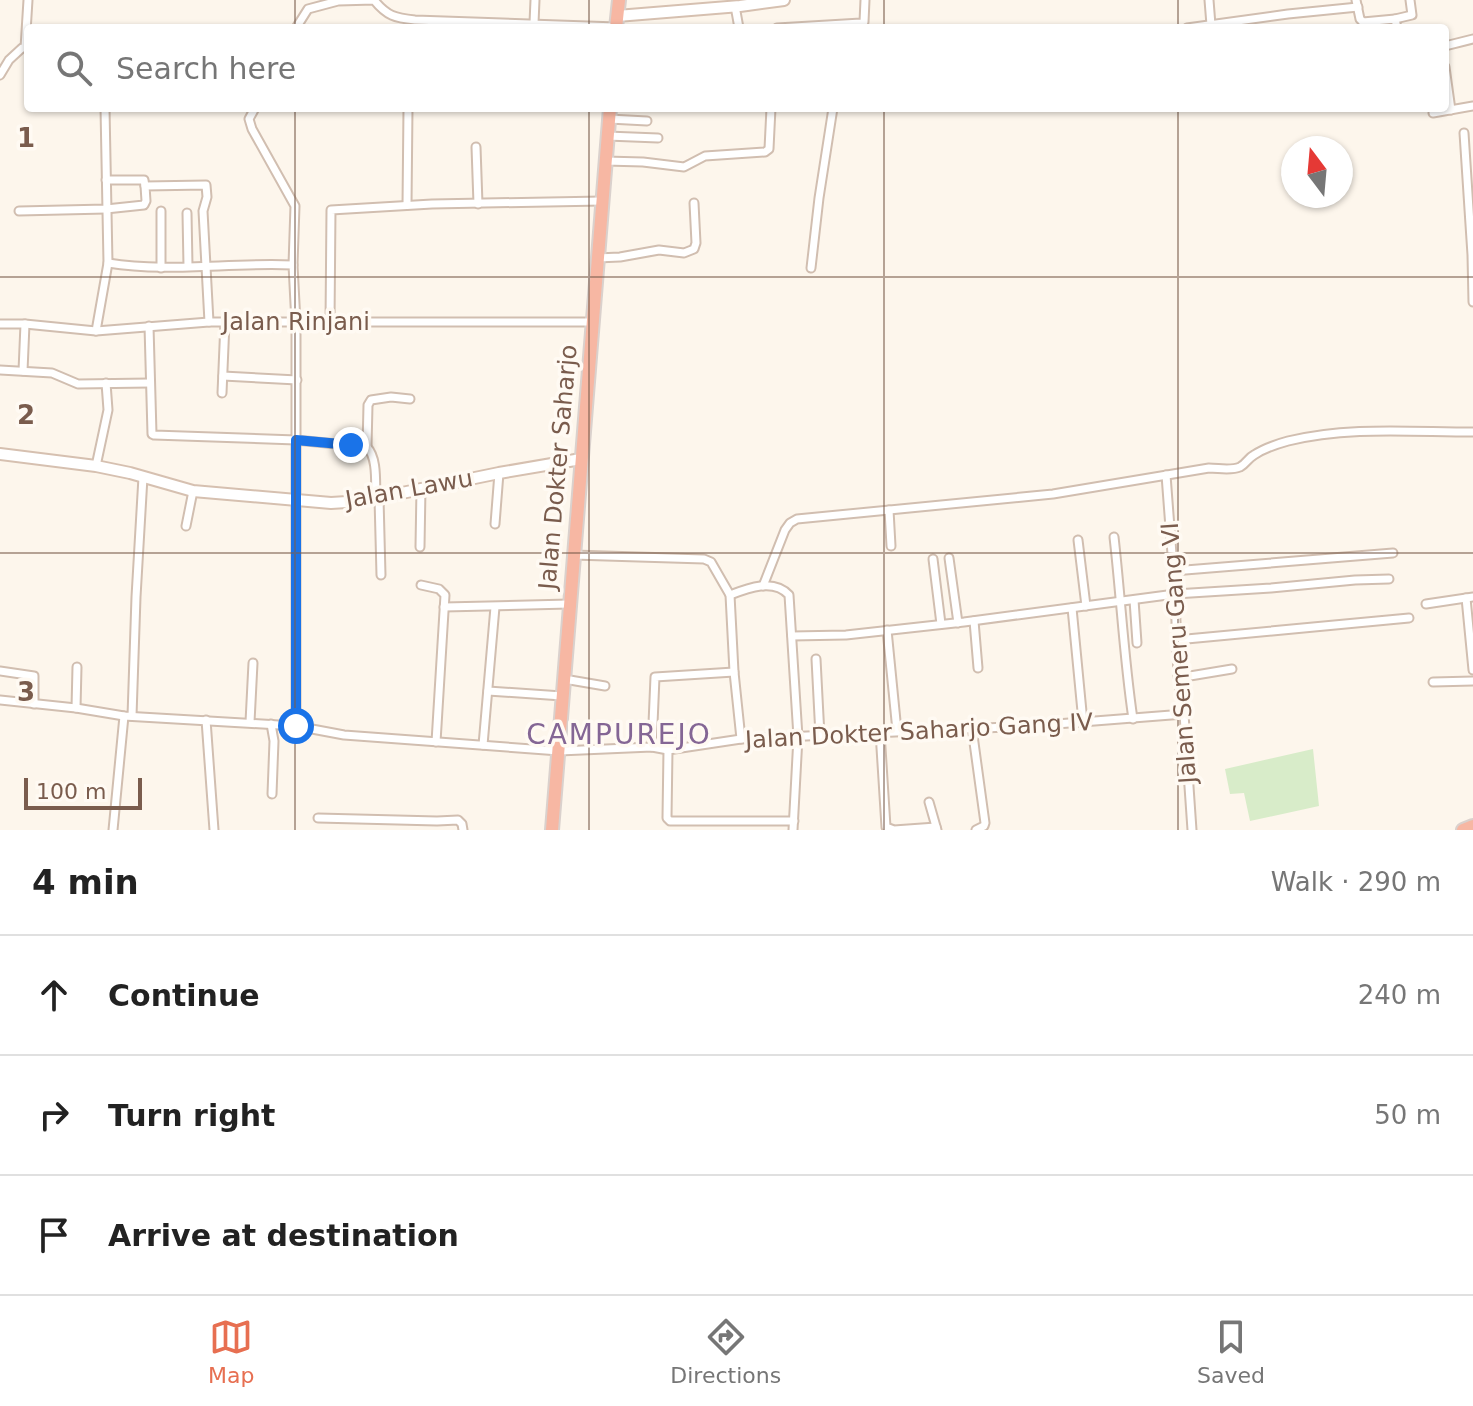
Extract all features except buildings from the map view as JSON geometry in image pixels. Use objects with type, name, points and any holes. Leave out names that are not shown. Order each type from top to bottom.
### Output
[{"type":"highway","points":[[617,23],[619,0]]},
{"type":"highway","name":"Jalan Dokter Saharjo","points":[[552,830],[609,114]]},
{"type":"highway","points":[[1463,830],[1473,826]]},
{"type":"street","points":[[26,24],[28,0]]},
{"type":"street","points":[[299,24],[308,9],[338,1],[374,0],[383,12],[414,24],[617,23],[784,0]]},
{"type":"street","points":[[534,23],[535,0]]},
{"type":"street","points":[[844,24],[864,22],[865,0]]},
{"type":"street","points":[[1209,0],[1211,24]]},
{"type":"street","points":[[1396,24],[1412,16],[1410,0]]},
{"type":"street","points":[[1218,24],[1357,3],[1363,24]]},
{"type":"street","points":[[735,6],[738,24]]},
{"type":"street","points":[[1449,45],[1473,39]]},
{"type":"street","points":[[0,75],[9,60],[24,48]]},
{"type":"street","points":[[1449,96],[1451,110],[1473,106]]},
{"type":"street","points":[[96,331],[108,263],[105,112]]},
{"type":"street","points":[[253,112],[249,119],[252,129],[295,206],[296,726]]},
{"type":"street","points":[[407,205],[408,112]]},
{"type":"street","points":[[605,161],[684,167],[705,156],[765,152],[770,143],[771,112]]},
{"type":"street","points":[[811,268],[832,112]]},
{"type":"street","points":[[1433,113],[1439,112]]},
{"type":"street","points":[[609,114],[647,121]]},
{"type":"street","points":[[1464,133],[1473,302]]},
{"type":"street","points":[[607,136],[658,138]]},
{"type":"street","points":[[476,147],[478,204]]},
{"type":"street","points":[[19,211],[144,205],[144,180],[106,180]]},
{"type":"street","points":[[145,186],[206,185],[203,211],[209,322]]},
{"type":"street","points":[[330,322],[331,210],[407,205],[602,201]]},
{"type":"street","points":[[597,258],[659,250],[689,252],[696,243],[694,203]]},
{"type":"street","points":[[161,211],[161,268]]},
{"type":"street","points":[[187,213],[188,266]]},
{"type":"street","points":[[108,263],[161,268],[293,265]]},
{"type":"street","name":"Jalan Rinjani","points":[[0,324],[96,331],[209,322],[592,322]]},
{"type":"street","points":[[222,393],[225,322]]},
{"type":"street","points":[[23,371],[25,324]]},
{"type":"street","points":[[149,326],[152,434],[156,437],[296,440],[367,447],[371,450],[378,499],[381,575]]},
{"type":"street","points":[[0,370],[52,373],[78,384],[150,383]]},
{"type":"street","points":[[223,376],[297,380]]},
{"type":"street","points":[[96,466],[108,410],[106,383]]},
{"type":"street","points":[[367,447],[368,405],[371,400],[391,397],[410,399]]},
{"type":"street","points":[[763,586],[790,523],[797,519],[1053,494],[1209,468],[1233,468],[1273,447],[1312,437],[1364,432],[1473,432]]},
{"type":"street","name":"Jalan Lawu","points":[[0,454],[96,466],[193,491],[331,503],[378,499],[421,488],[581,459]]},
{"type":"street","points":[[495,524],[499,473]]},
{"type":"street","name":"Jalan Semeru Gang VI","points":[[1166,475],[1178,678],[1184,714],[1192,830]]},
{"type":"street","points":[[113,830],[128,716],[143,477]]},
{"type":"street","points":[[420,547],[421,488]]},
{"type":"street","points":[[186,526],[193,491]]},
{"type":"street","points":[[889,510],[891,546]]},
{"type":"street","points":[[1114,537],[1125,668],[1133,719]]},
{"type":"street","points":[[1078,540],[1086,606]]},
{"type":"street","points":[[1173,571],[1393,553]]},
{"type":"street","points":[[573,555],[708,559],[730,595],[741,739]]},
{"type":"street","points":[[949,558],[958,623]]},
{"type":"street","points":[[933,559],[941,624]]},
{"type":"street","points":[[792,636],[832,636],[958,623],[1175,594],[1389,579]]},
{"type":"street","points":[[421,585],[442,590],[445,595],[436,742]]},
{"type":"street","points":[[668,750],[667,818],[670,821],[794,826],[798,737],[789,595],[785,590],[763,586],[730,595]]},
{"type":"street","points":[[1426,604],[1470,598],[1473,670]]},
{"type":"street","points":[[1134,600],[1137,643]]},
{"type":"street","points":[[444,607],[569,604]]},
{"type":"street","points":[[483,745],[495,607]]},
{"type":"street","points":[[1072,608],[1083,722]]},
{"type":"street","points":[[1176,640],[1409,618]]},
{"type":"street","points":[[974,621],[978,668]]},
{"type":"street","points":[[887,630],[897,731]]},
{"type":"street","points":[[816,659],[820,736]]},
{"type":"street","points":[[250,722],[253,663]]},
{"type":"street","points":[[76,708],[77,667]]},
{"type":"street","points":[[1178,678],[1232,669]]},
{"type":"street","points":[[0,671],[34,676],[34,704]]},
{"type":"street","points":[[652,747],[655,677],[734,672]]},
{"type":"street","points":[[563,679],[605,686]]},
{"type":"street","points":[[1433,682],[1473,681]]},
{"type":"street","points":[[488,691],[562,696]]},
{"type":"street","name":"Jalan Dokter Saharjo Gang IV","points":[[0,700],[128,716],[250,722],[344,735],[559,751],[652,747],[668,750],[741,739],[1184,714]]},
{"type":"street","points":[[206,720],[214,830]]},
{"type":"street","points":[[271,724],[274,741],[272,794]]},
{"type":"street","points":[[972,728],[985,823],[976,830]]},
{"type":"street","points":[[880,732],[886,827],[894,830],[936,829],[929,802]]},
{"type":"street","points":[[318,818],[458,820],[463,830]]},
{"type":"green space","points":[[1313,749],[1319,806],[1250,821],[1244,793],[1230,794],[1225,769]]},
{"type":"district","name":"CAMPUREJO","points":[[619,734]]},
{"type":"route","points":[[296,726],[296,440],[351,445]]}]
